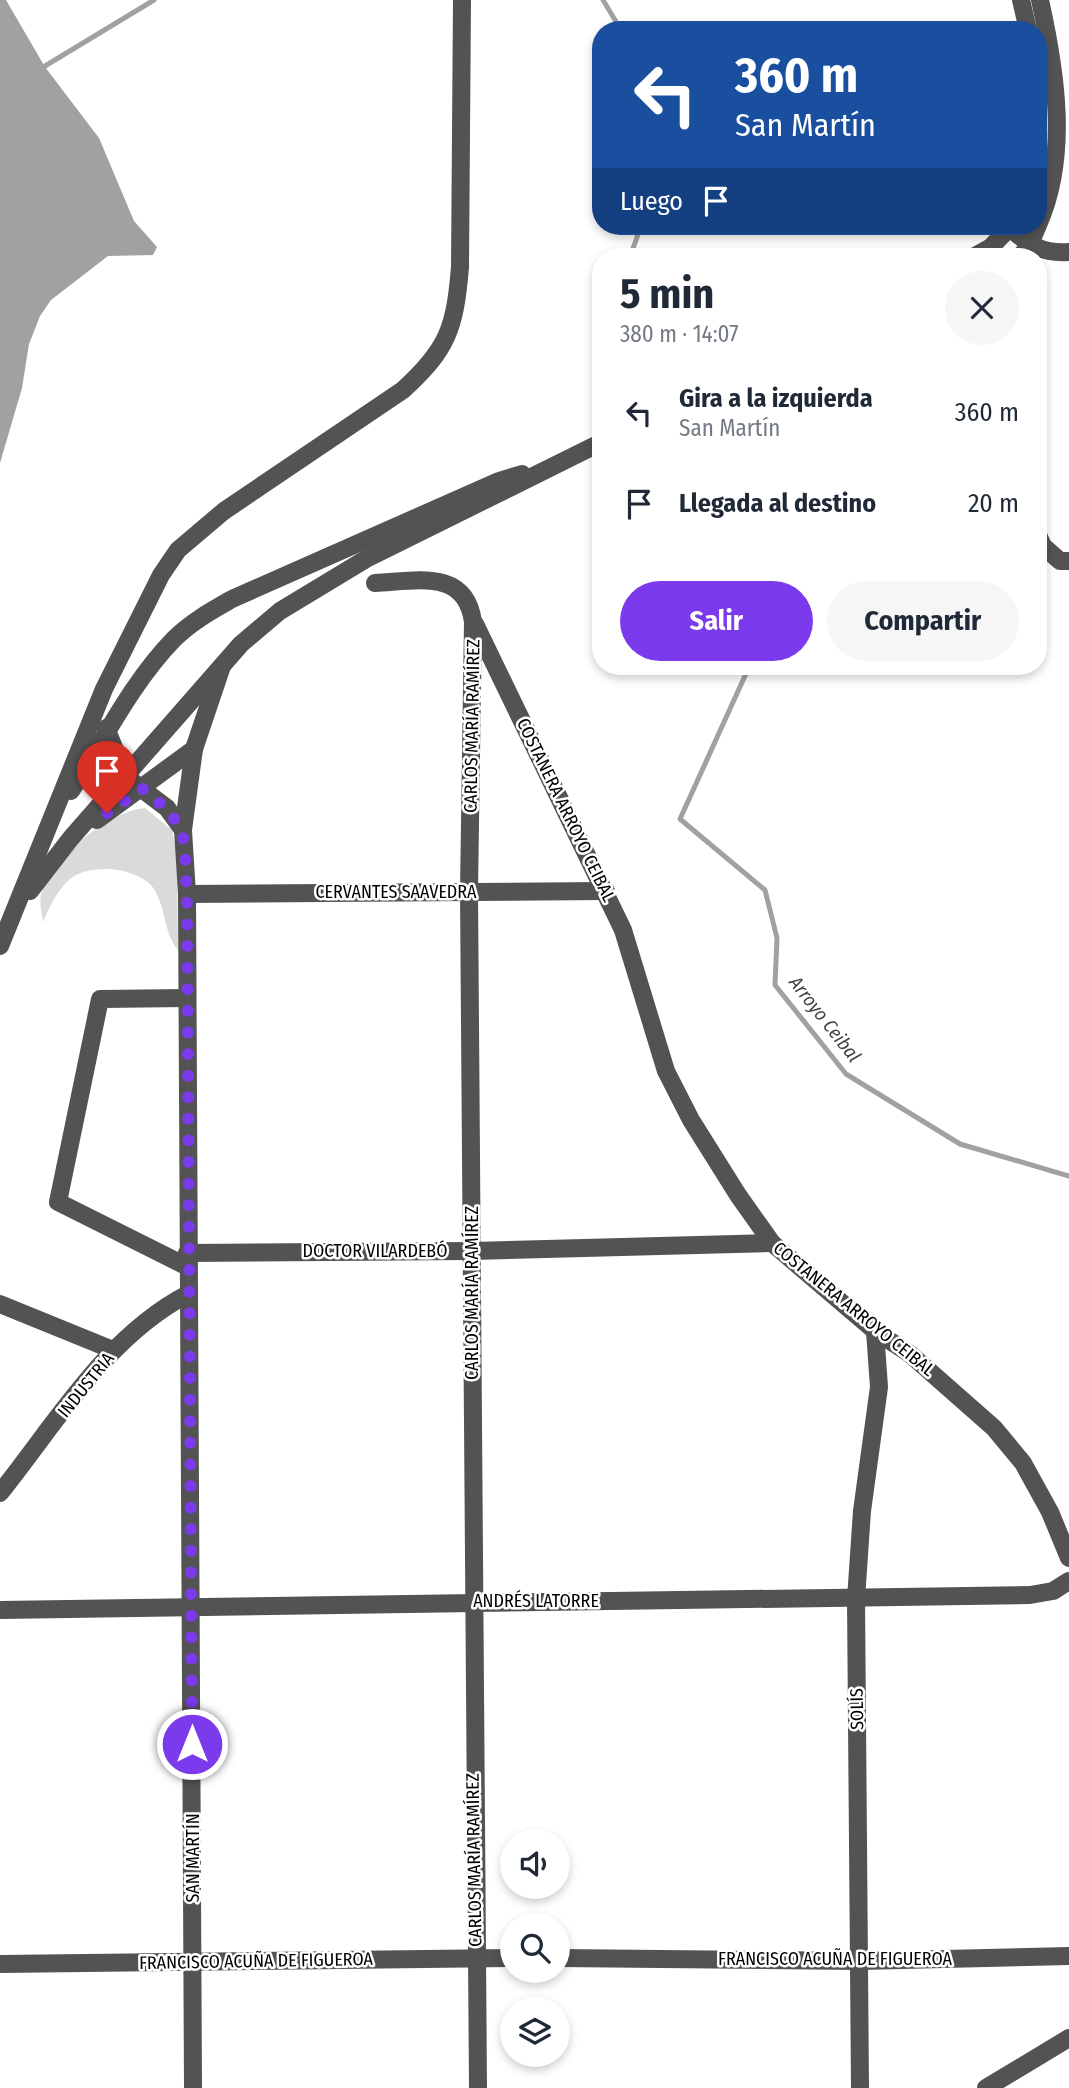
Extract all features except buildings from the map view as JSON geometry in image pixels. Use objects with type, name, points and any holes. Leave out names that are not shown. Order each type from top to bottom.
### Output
[{"type":"street","points":[[0,946],[104,690],[162,575],[178,550],[224,511],[402,390],[429,367],[444,345],[457,309],[460,267],[462,0]]},
{"type":"street","points":[[1021,0],[1026,21]]},
{"type":"street","points":[[1040,0],[1045,21]]},
{"type":"street","points":[[1047,32],[1056,140],[1054,173],[1047,200]]},
{"type":"street","points":[[989,248],[1003,235]]},
{"type":"street","points":[[1047,252],[1069,252]]},
{"type":"street","points":[[17,909],[71,838],[222,666],[280,611],[319,584],[592,446]]},
{"type":"street","points":[[48,824],[147,673],[174,640],[199,618],[232,599],[499,481],[549,467]]},
{"type":"street","points":[[1047,549],[1065,561]]},
{"type":"street","name":"CARLOS MARÍA RAMÍREZ","points":[[375,583],[447,582],[464,593],[471,606],[473,622],[469,891],[472,1601],[478,2088]]},
{"type":"street","name":"COSTANERA ARROYO CEIBAL","points":[[473,622],[606,891],[623,930],[651,1030],[666,1071],[691,1120],[772,1243],[874,1331],[910,1354],[1001,1437],[1023,1463],[1050,1512],[1069,1558]]},
{"type":"street","name":"SAN MARTÍN","points":[[194,2088],[187,894],[183,830],[194,749],[222,666]]},
{"type":"street","points":[[104,690],[107,734],[126,778],[167,808],[183,830]]},
{"type":"street","points":[[71,838],[143,789],[194,749]]},
{"type":"street","name":"CERVANTES SAAVEDRA","points":[[187,894],[606,891]]},
{"type":"street","points":[[187,998],[100,999],[58,1202],[188,1260]]},
{"type":"street","name":"DOCTOR VILARDEBÓ","points":[[188,1260],[772,1243]]},
{"type":"street","name":"INDUSTRIA","points":[[0,1493],[113,1350],[156,1310],[188,1294]]},
{"type":"street","points":[[0,1304],[113,1350]]},
{"type":"street","name":"SOLÍS","points":[[860,2088],[856,1599],[862,1511],[879,1387],[874,1331]]},
{"type":"street","name":"ANDRÉS LATORRE","points":[[0,1610],[472,1601],[856,1599],[1030,1595],[1053,1591],[1069,1581]]},
{"type":"street","name":"FRANCISCO ACUÑA DE FIGUEROA","points":[[570,1958],[860,1961],[1069,1956]]},
{"type":"street","name":"FRANCISCO ACUÑA DE FIGUEROA","points":[[0,1964],[500,1958]]},
{"type":"street","points":[[986,2088],[1069,2038]]},
{"type":"shaded area","points":[[0,0],[6,0],[45,67],[99,138],[134,221],[157,247],[153,255],[108,256],[51,300],[40,316],[29,344],[22,388],[0,463]]},
{"type":"shaded area","points":[[145,808],[172,830],[177,853],[178,950],[173,944],[154,889],[147,882],[126,872],[101,869],[78,874],[60,889],[43,922],[41,895],[47,881],[68,852],[99,827],[131,811]]},
{"type":"waterway","name":"Arroyo Ceibal","points":[[40,69],[154,0]]},
{"type":"waterway","name":"Arroyo Ceibal","points":[[603,0],[616,21]]},
{"type":"waterway","name":"Arroyo Ceibal","points":[[633,248],[638,235]]},
{"type":"waterway","name":"Arroyo Ceibal","points":[[745,675],[680,819],[765,890],[777,938],[775,985],[846,1074],[960,1144],[1069,1176]]},
{"type":"route","points":[[107,813],[143,789],[167,808],[183,830],[187,894],[187,1253],[192,1744]]}]
